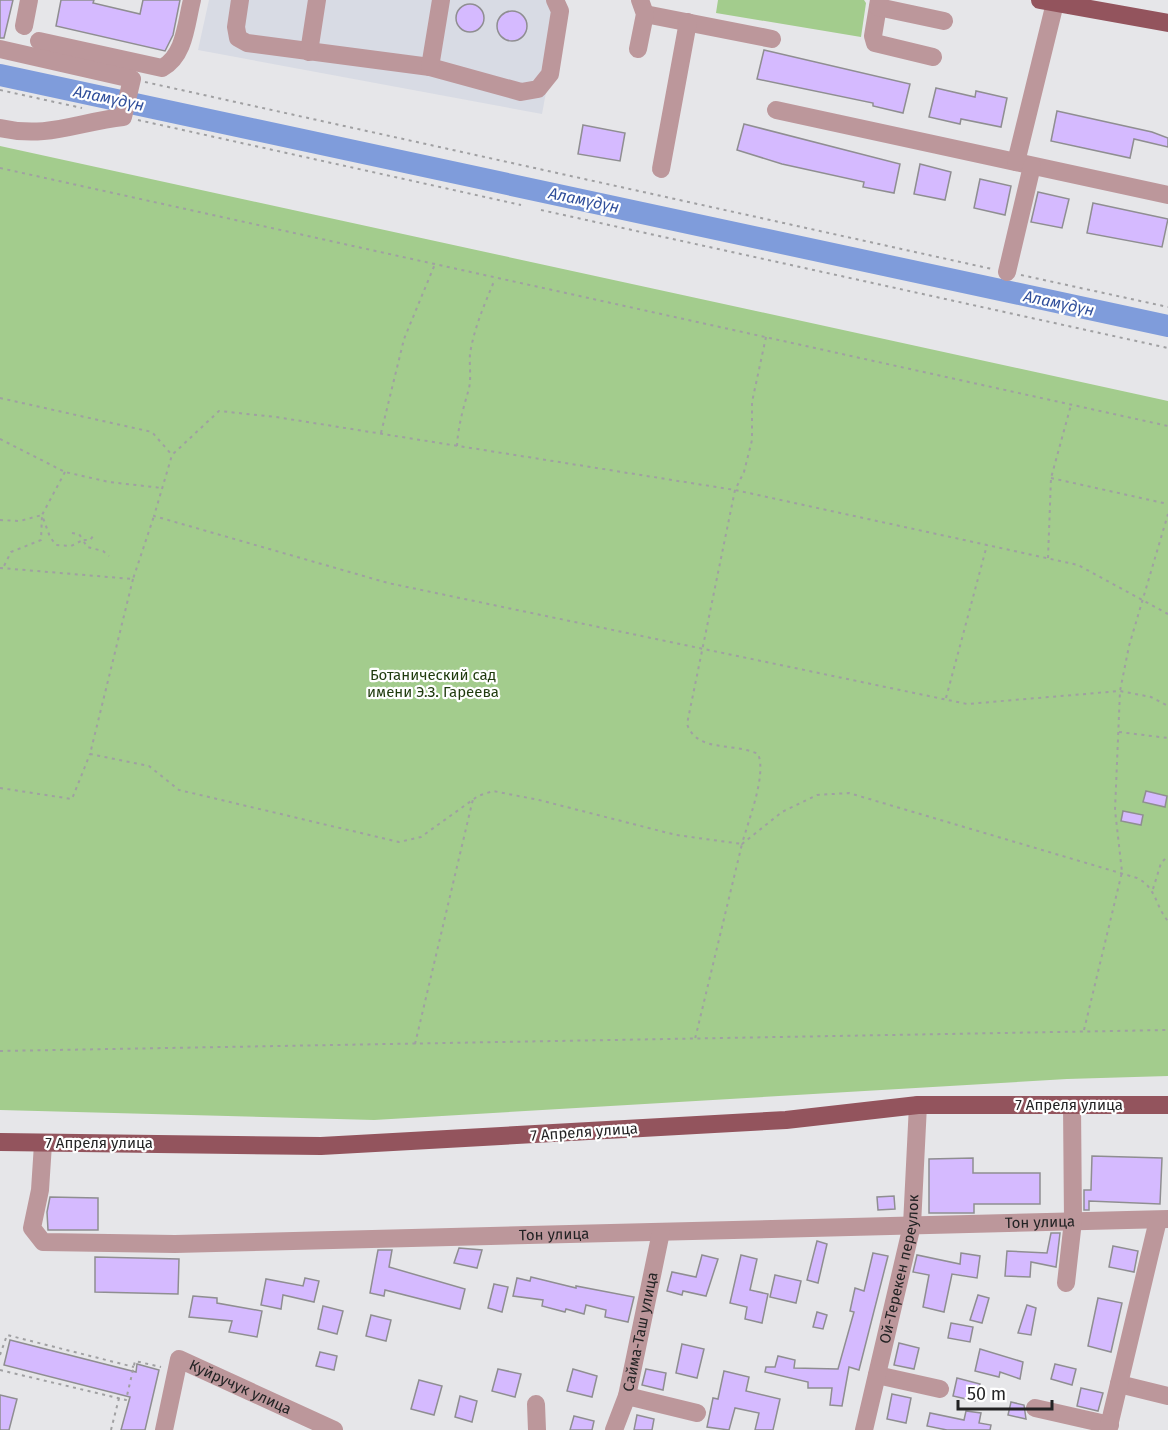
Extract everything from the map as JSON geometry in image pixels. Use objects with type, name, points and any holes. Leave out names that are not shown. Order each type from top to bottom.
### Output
[{"type":"main road","points":[[1047,1],[1080,3],[1168,23]]},
{"type":"main road","name":"7 Апреля улица","points":[[0,1142],[321,1146],[786,1120],[918,1105],[1168,1105]]},
{"type":"street","points":[[24,26],[29,0]]},
{"type":"street","points":[[39,41],[162,68],[173,62],[182,45],[192,0]]},
{"type":"street","points":[[240,0],[236,27],[238,38],[247,43],[430,67],[520,92],[538,88],[550,74],[560,11],[555,0]]},
{"type":"street","points":[[309,52],[317,0]]},
{"type":"street","points":[[430,67],[441,0]]},
{"type":"street","points":[[1007,272],[1047,1]]},
{"type":"street","points":[[933,57],[875,43],[873,36],[878,3],[944,21]]},
{"type":"street","points":[[638,49],[643,7],[688,22],[772,39]]},
{"type":"street","points":[[661,169],[688,22]]},
{"type":"street","points":[[0,50],[132,80],[124,114],[93,120],[70,129],[39,132],[0,128]]},
{"type":"street","points":[[776,110],[1168,195]]},
{"type":"street","name":"Ой-Терекен переулок","points":[[864,1430],[912,1225],[918,1105]]},
{"type":"street","points":[[1066,1283],[1073,1221],[1072,1105]]},
{"type":"street","name":"Тон улица","points":[[43,1144],[40,1190],[32,1228],[43,1242],[175,1244],[1163,1219]]},
{"type":"street","points":[[1035,1408],[1109,1427],[1163,1219]]},
{"type":"street","name":"Сайма-Таш улица","points":[[615,1430],[627,1396],[661,1232]]},
{"type":"street","name":"Куйручук улица","points":[[164,1430],[179,1359],[334,1430]]},
{"type":"street","points":[[877,1375],[940,1389]]},
{"type":"street","points":[[1119,1384],[1168,1396]]},
{"type":"street","points":[[627,1396],[697,1413]]},
{"type":"street","points":[[536,1404],[537,1430]]},
{"type":"path","points":[[132,80],[1168,307]]},
{"type":"path","points":[[0,90],[90,110]]},
{"type":"path","points":[[124,114],[521,205]]},
{"type":"path","points":[[0,168],[1168,426]]},
{"type":"path","points":[[541,210],[1168,348]]},
{"type":"path","points":[[381,434],[404,339],[435,264]]},
{"type":"path","points":[[457,446],[458,430],[464,415],[464,400],[469,391],[470,354],[479,316],[496,278]]},
{"type":"path","points":[[694,1040],[762,763],[758,754],[749,749],[699,741],[691,736],[687,724],[735,490],[744,472],[752,440],[752,402],[766,338]]},
{"type":"path","points":[[0,398],[152,432],[172,455]]},
{"type":"path","points":[[1048,558],[1051,478],[1071,405]]},
{"type":"path","points":[[0,788],[72,799],[90,754],[133,579],[172,455],[219,411],[735,490],[1078,565],[1168,614]]},
{"type":"path","points":[[0,439],[65,472],[110,482],[162,488]]},
{"type":"path","points":[[65,472],[42,514],[41,540],[11,552],[2,568],[133,579]]},
{"type":"path","points":[[1051,478],[1168,504]]},
{"type":"path","points":[[0,520],[20,521],[42,514]]},
{"type":"path","points":[[42,514],[50,537],[56,545],[71,546],[83,540],[90,540],[94,536]]},
{"type":"path","points":[[154,516],[388,583],[968,704],[1120,691],[1150,697],[1168,706]]},
{"type":"path","points":[[1084,1030],[1122,872],[1115,810],[1120,691],[1129,646],[1168,517]]},
{"type":"path","points":[[72,533],[79,534],[87,547],[103,551],[109,556]]},
{"type":"path","points":[[946,699],[987,545]]},
{"type":"path","points":[[1119,732],[1168,738]]},
{"type":"path","points":[[90,754],[149,765],[179,790],[399,842],[421,837],[473,799],[493,791],[539,800],[676,835],[742,844],[782,812],[817,795],[849,793],[1122,872],[1147,883],[1153,889],[1161,914],[1168,921]]},
{"type":"path","points":[[415,1044],[473,799]]},
{"type":"path","points":[[1153,889],[1161,863],[1168,856]]},
{"type":"path","points":[[0,1051],[1168,1030]]},
{"type":"path","points":[[0,1355],[7,1335],[134,1366]]},
{"type":"path","points":[[0,1370],[126,1400],[135,1361],[163,1367]]},
{"type":"path","points":[[111,1430],[119,1398]]},
{"type":"shaded area","points":[[209,0],[563,0],[542,114],[198,50]]},
{"type":"green space","points":[[718,0],[864,0],[866,3],[861,37],[716,13]]},
{"type":"green space","name":"Ботанический сад имени Э.З. Гареева","points":[[0,146],[1168,401],[1168,1076],[1067,1079],[374,1120],[0,1110]]},
{"type":"building","points":[[0,0],[13,0],[4,38],[0,38]]},
{"type":"building","points":[[61,0],[94,0],[93,3],[140,14],[143,0],[180,0],[173,35],[165,51],[56,26]]},
{"type":"building","points":[[470,4],[480,8],[484,18],[480,28],[470,32],[460,28],[456,18],[460,8]]},
{"type":"building","points":[[512,11],[523,15],[527,26],[523,37],[512,41],[501,37],[497,26],[501,15]]},
{"type":"building","points":[[764,50],[910,84],[903,113],[873,106],[873,103],[757,79]]},
{"type":"building","points":[[936,88],[975,97],[976,91],[1007,98],[1001,127],[961,119],[960,124],[929,117]]},
{"type":"building","points":[[1057,111],[1152,132],[1168,138],[1168,147],[1134,139],[1130,158],[1051,141]]},
{"type":"building","points":[[744,124],[900,164],[894,193],[863,187],[864,182],[782,164],[737,150]]},
{"type":"building","points":[[583,125],[625,133],[620,161],[578,154]]},
{"type":"building","points":[[920,164],[951,172],[945,200],[914,194]]},
{"type":"building","points":[[980,179],[1011,186],[1005,215],[974,208]]},
{"type":"building","points":[[1038,192],[1069,199],[1062,228],[1031,222]]},
{"type":"building","points":[[1093,203],[1168,219],[1162,247],[1087,233]]},
{"type":"building","points":[[1146,791],[1167,796],[1165,807],[1143,802]]},
{"type":"building","points":[[1123,811],[1143,815],[1141,825],[1121,821]]},
{"type":"building","points":[[1092,1156],[1162,1158],[1160,1204],[1089,1201],[1089,1210],[1084,1210],[1084,1190],[1091,1190]]},
{"type":"building","points":[[973,1158],[973,1173],[1040,1173],[1040,1204],[974,1204],[974,1213],[929,1213],[929,1159]]},
{"type":"building","points":[[894,1196],[895,1209],[878,1210],[877,1197]]},
{"type":"building","points":[[50,1197],[98,1198],[98,1230],[48,1230],[47,1212]]},
{"type":"building","points":[[1051,1233],[1060,1233],[1056,1267],[1031,1262],[1030,1277],[1005,1276],[1007,1251],[1047,1253]]},
{"type":"building","points":[[817,1241],[827,1244],[818,1283],[807,1280]]},
{"type":"building","points":[[1113,1246],[1138,1251],[1134,1272],[1109,1267]]},
{"type":"building","points":[[459,1248],[482,1250],[477,1268],[454,1263]]},
{"type":"building","points":[[378,1250],[392,1250],[389,1267],[465,1289],[460,1309],[385,1290],[384,1296],[370,1293]]},
{"type":"building","points":[[873,1253],[888,1256],[859,1370],[849,1367],[842,1406],[830,1405],[832,1388],[808,1388],[808,1382],[765,1372],[766,1367],[775,1367],[778,1356],[795,1360],[794,1368],[838,1369],[854,1312],[850,1311],[855,1288],[864,1291]]},
{"type":"building","points":[[961,1253],[980,1256],[977,1278],[952,1274],[944,1312],[923,1307],[929,1275],[913,1272],[917,1255],[960,1264]]},
{"type":"building","points":[[702,1255],[718,1259],[706,1296],[683,1291],[682,1295],[667,1291],[672,1272],[696,1277]]},
{"type":"building","points":[[741,1255],[757,1259],[750,1290],[768,1294],[762,1323],[745,1319],[747,1307],[730,1303]]},
{"type":"building","points":[[95,1257],[179,1259],[178,1294],[95,1292]]},
{"type":"building","points":[[775,1275],[801,1281],[796,1303],[770,1297]]},
{"type":"building","points":[[531,1277],[576,1288],[576,1286],[634,1297],[628,1322],[605,1317],[606,1310],[586,1305],[584,1314],[566,1309],[565,1312],[542,1306],[543,1300],[513,1296],[517,1278],[530,1281]]},
{"type":"building","points":[[305,1278],[319,1281],[314,1302],[283,1295],[281,1309],[261,1305],[266,1279],[303,1286]]},
{"type":"building","points":[[494,1284],[508,1287],[502,1312],[488,1308]]},
{"type":"building","points":[[978,1295],[989,1298],[982,1323],[970,1320]]},
{"type":"building","points":[[193,1296],[217,1298],[217,1303],[262,1311],[257,1337],[229,1332],[232,1321],[189,1317]]},
{"type":"building","points":[[1098,1298],[1122,1303],[1111,1352],[1088,1346]]},
{"type":"building","points":[[1027,1305],[1036,1308],[1031,1335],[1018,1333]]},
{"type":"building","points":[[323,1306],[343,1311],[337,1334],[318,1329]]},
{"type":"building","points":[[817,1312],[827,1315],[823,1329],[813,1327]]},
{"type":"building","points":[[371,1315],[391,1320],[386,1341],[366,1336]]},
{"type":"building","points":[[951,1323],[973,1327],[970,1342],[948,1338]]},
{"type":"building","points":[[10,1340],[136,1372],[137,1364],[159,1370],[145,1430],[121,1430],[130,1397],[4,1365]]},
{"type":"building","points":[[899,1343],[919,1348],[914,1369],[894,1365]]},
{"type":"building","points":[[682,1344],[704,1349],[697,1378],[676,1373]]},
{"type":"building","points":[[980,1349],[1023,1362],[1020,1379],[1000,1372],[999,1377],[975,1371]]},
{"type":"building","points":[[320,1352],[337,1356],[334,1370],[316,1366]]},
{"type":"building","points":[[1055,1364],[1076,1369],[1072,1385],[1051,1379]]},
{"type":"building","points":[[498,1369],[521,1374],[515,1397],[492,1391]]},
{"type":"building","points":[[573,1369],[597,1376],[592,1397],[567,1391]]},
{"type":"building","points":[[646,1369],[666,1373],[663,1390],[642,1385]]},
{"type":"building","points":[[724,1371],[749,1377],[746,1391],[780,1399],[773,1430],[755,1430],[759,1413],[735,1408],[729,1430],[707,1427],[713,1398],[718,1399]]},
{"type":"building","points":[[957,1378],[980,1384],[975,1401],[953,1396]]},
{"type":"building","points":[[419,1380],[442,1386],[434,1415],[411,1409]]},
{"type":"building","points":[[1081,1388],[1103,1393],[1098,1411],[1077,1406]]},
{"type":"building","points":[[892,1394],[911,1398],[906,1423],[887,1419]]},
{"type":"building","points":[[0,1395],[17,1399],[9,1430],[0,1430]]},
{"type":"building","points":[[460,1396],[477,1401],[472,1422],[455,1417]]},
{"type":"building","points":[[1011,1402],[1024,1405],[1026,1419],[1008,1415]]},
{"type":"building","points":[[966,1411],[981,1413],[979,1423],[991,1425],[990,1430],[947,1430],[927,1426],[930,1413],[964,1420]]},
{"type":"building","points":[[637,1415],[654,1419],[652,1430],[634,1430]]},
{"type":"building","points":[[574,1416],[594,1421],[592,1430],[570,1430]]},
{"type":"waterway","name":"Аламүдүн","points":[[0,75],[1168,326]]}]
